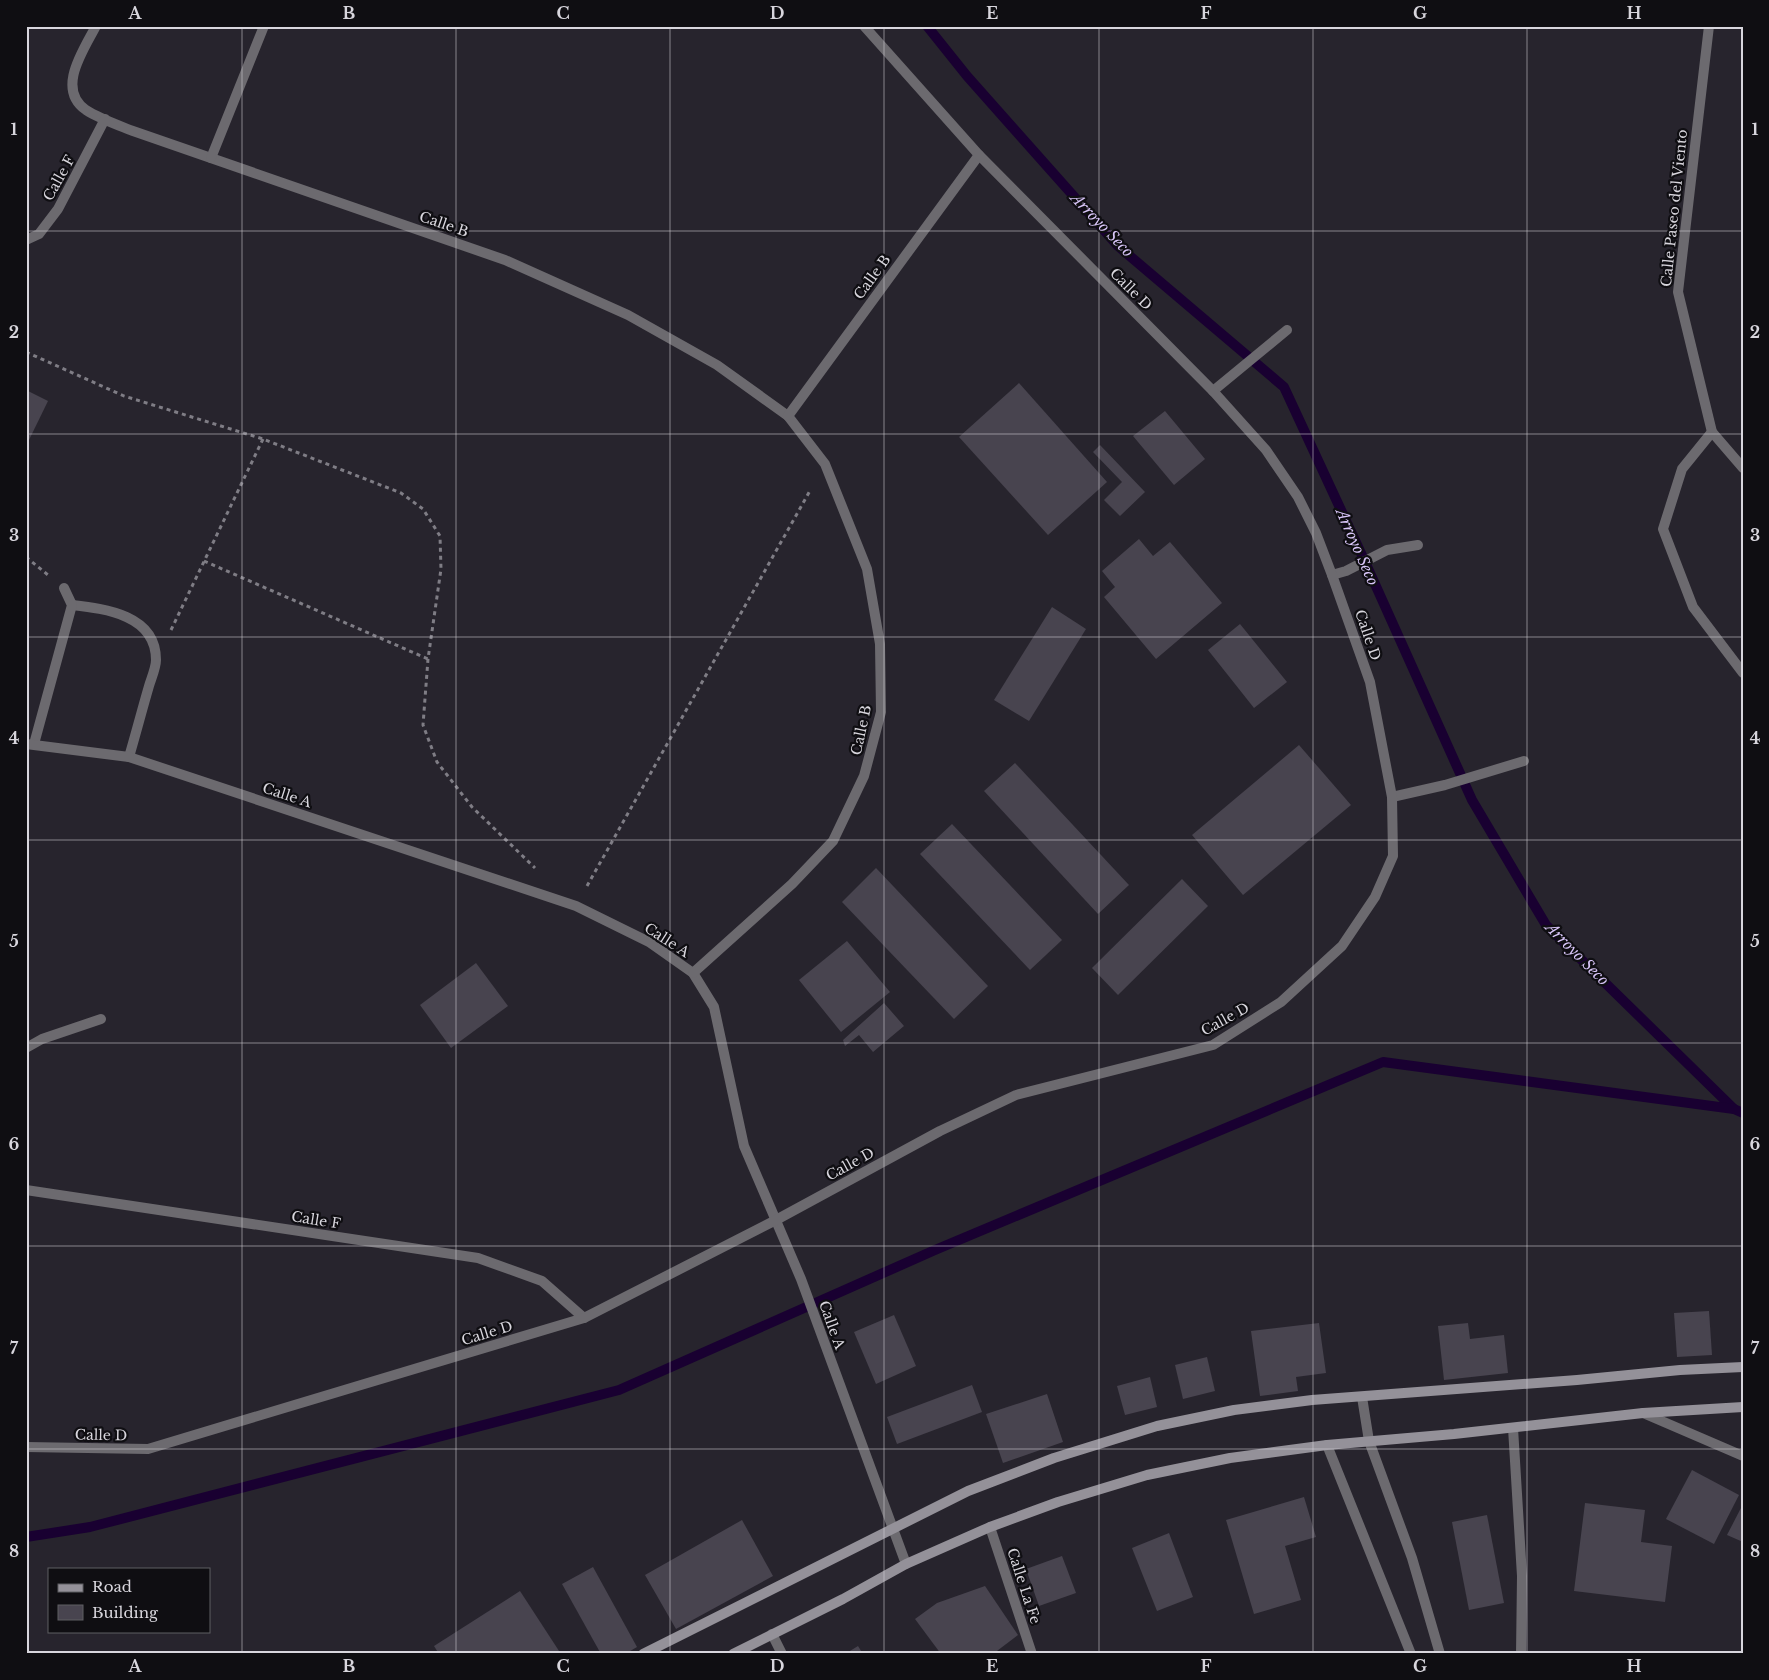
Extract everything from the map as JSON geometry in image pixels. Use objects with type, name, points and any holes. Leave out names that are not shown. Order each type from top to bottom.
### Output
[{"type":"main road","points":[[643,1654],[968,1491],[1054,1458],[1157,1426],[1234,1410],[1312,1400],[1577,1380],[1680,1370],[1743,1367]]},
{"type":"main road","points":[[733,1654],[906,1564],[990,1527],[1058,1502],[1147,1475],[1230,1458],[1327,1445],[1513,1428],[1643,1413],[1743,1407]]},
{"type":"street","name":"Calle B","points":[[96,26],[75,66],[72,81],[74,97],[86,110],[133,131],[514,264],[628,315],[717,365],[788,416],[825,464],[867,569],[880,644],[881,712],[864,776],[833,842],[792,884],[692,973]]},
{"type":"street","points":[[211,158],[264,26]]},
{"type":"street","name":"Calle D","points":[[26,1448],[148,1449],[584,1318],[776,1220],[940,1131],[1016,1095],[1213,1045],[1281,1002],[1342,946],[1375,897],[1393,856],[1392,797],[1370,682],[1316,533],[1298,497],[1266,450],[1213,391],[979,155],[864,26]]},
{"type":"street","name":"Calle Paseo del Viento","points":[[1709,26],[1678,292],[1712,432],[1743,468]]},
{"type":"street","name":"Calle F","points":[[26,240],[39,234],[58,209],[105,119]]},
{"type":"street","name":"Calle B","points":[[788,416],[979,155]]},
{"type":"street","points":[[1213,391],[1287,330]]},
{"type":"street","points":[[1712,432],[1682,469],[1664,529],[1693,607],[1743,673]]},
{"type":"street","points":[[1332,575],[1346,571],[1387,550],[1418,545]]},
{"type":"street","points":[[30,744],[72,605],[64,588]]},
{"type":"street","points":[[72,605],[104,609],[132,619],[145,631],[153,643],[156,661],[129,757]]},
{"type":"street","name":"Calle A","points":[[30,744],[129,757],[576,906],[649,942],[692,973],[714,1007],[744,1146],[801,1279],[906,1564]]},
{"type":"street","points":[[1392,797],[1445,785],[1524,761]]},
{"type":"street","points":[[26,1048],[42,1039],[101,1019]]},
{"type":"street","name":"Calle F","points":[[26,1190],[478,1258],[542,1281],[584,1318]]},
{"type":"street","points":[[1362,1396],[1369,1441],[1412,1558],[1440,1654]]},
{"type":"street","points":[[1643,1413],[1743,1456]]},
{"type":"street","points":[[1513,1428],[1522,1576],[1521,1654]]},
{"type":"street","points":[[1327,1445],[1411,1654]]},
{"type":"street","name":"Calle La Fe","points":[[990,1527],[1032,1654]]},
{"type":"street","points":[[772,1634],[782,1654]]},
{"type":"path","points":[[26,352],[124,396],[263,439],[401,494],[423,509],[440,536],[441,570],[428,659],[423,725],[437,762],[472,808],[539,872]]},
{"type":"path","points":[[156,661],[263,439]]},
{"type":"path","points":[[576,906],[825,464]]},
{"type":"path","points":[[26,556],[64,588]]},
{"type":"path","points":[[204,561],[428,659]]},
{"type":"building","points":[[1019,383],[1107,482],[1048,535],[959,437]]},
{"type":"building","points":[[26,390],[48,401],[28,442],[26,441]]},
{"type":"building","points":[[1165,411],[1205,459],[1174,485],[1133,436]]},
{"type":"building","points":[[1100,445],[1145,492],[1120,516],[1104,500],[1122,482],[1093,452]]},
{"type":"building","points":[[1139,539],[1153,556],[1170,542],[1222,603],[1156,659],[1104,597],[1115,587],[1102,571]]},
{"type":"building","points":[[1052,607],[1086,629],[1029,721],[994,700]]},
{"type":"building","points":[[1240,624],[1287,682],[1254,708],[1208,650]]},
{"type":"building","points":[[1299,745],[1351,805],[1243,895],[1192,835]]},
{"type":"building","points":[[1015,763],[1129,885],[1098,914],[984,791]]},
{"type":"building","points":[[952,824],[1062,940],[1030,970],[920,854]]},
{"type":"building","points":[[876,868],[988,986],[954,1019],[842,902]]},
{"type":"building","points":[[1182,879],[1208,906],[1118,995],[1092,968]]},
{"type":"building","points":[[847,941],[890,992],[841,1032],[799,980]]},
{"type":"building","points":[[476,963],[508,1006],[451,1048],[420,1005]]},
{"type":"building","points":[[884,1003],[904,1026],[873,1052],[859,1035],[845,1046],[843,1040]]},
{"type":"building","points":[[1709,1311],[1712,1355],[1677,1357],[1674,1313]]},
{"type":"building","points":[[894,1315],[916,1366],[876,1384],[854,1332]]},
{"type":"building","points":[[1319,1323],[1326,1373],[1296,1377],[1298,1391],[1260,1396],[1251,1331]]},
{"type":"building","points":[[1468,1323],[1470,1339],[1504,1335],[1508,1373],[1444,1380],[1438,1326]]},
{"type":"building","points":[[1207,1357],[1215,1391],[1183,1399],[1175,1365]]},
{"type":"building","points":[[1150,1377],[1157,1407],[1125,1415],[1117,1386]]},
{"type":"building","points":[[972,1385],[982,1412],[897,1444],[887,1417]]},
{"type":"building","points":[[1047,1394],[1063,1442],[1003,1463],[986,1414]]},
{"type":"building","points":[[1692,1470],[1739,1495],[1714,1544],[1666,1519]]},
{"type":"building","points":[[1304,1497],[1316,1537],[1285,1546],[1301,1600],[1254,1614],[1226,1520]]},
{"type":"building","points":[[1585,1503],[1645,1510],[1641,1542],[1672,1546],[1665,1602],[1574,1591]]},
{"type":"building","points":[[1743,1504],[1743,1542],[1727,1535]]},
{"type":"building","points":[[1487,1515],[1504,1603],[1469,1610],[1452,1522]]},
{"type":"building","points":[[742,1520],[773,1576],[676,1629],[645,1575]]},
{"type":"building","points":[[1169,1533],[1193,1597],[1157,1611],[1132,1548]]},
{"type":"building","points":[[1062,1556],[1076,1593],[1039,1606],[1026,1569]]},
{"type":"building","points":[[593,1567],[637,1647],[625,1654],[601,1654],[562,1584]]},
{"type":"building","points":[[985,1586],[1018,1635],[993,1654],[941,1654],[915,1619],[937,1603]]},
{"type":"building","points":[[520,1591],[561,1654],[439,1654],[434,1646]]},
{"type":"building","points":[[858,1646],[863,1654],[845,1654]]},
{"type":"waterway","name":"Arroyo Seco","points":[[927,26],[967,76],[1118,246],[1284,387],[1472,800],[1546,925],[1734,1109]]},
{"type":"waterway","points":[[26,1537],[90,1527],[619,1390],[935,1250],[1383,1062],[1734,1109],[1743,1113]]}]
